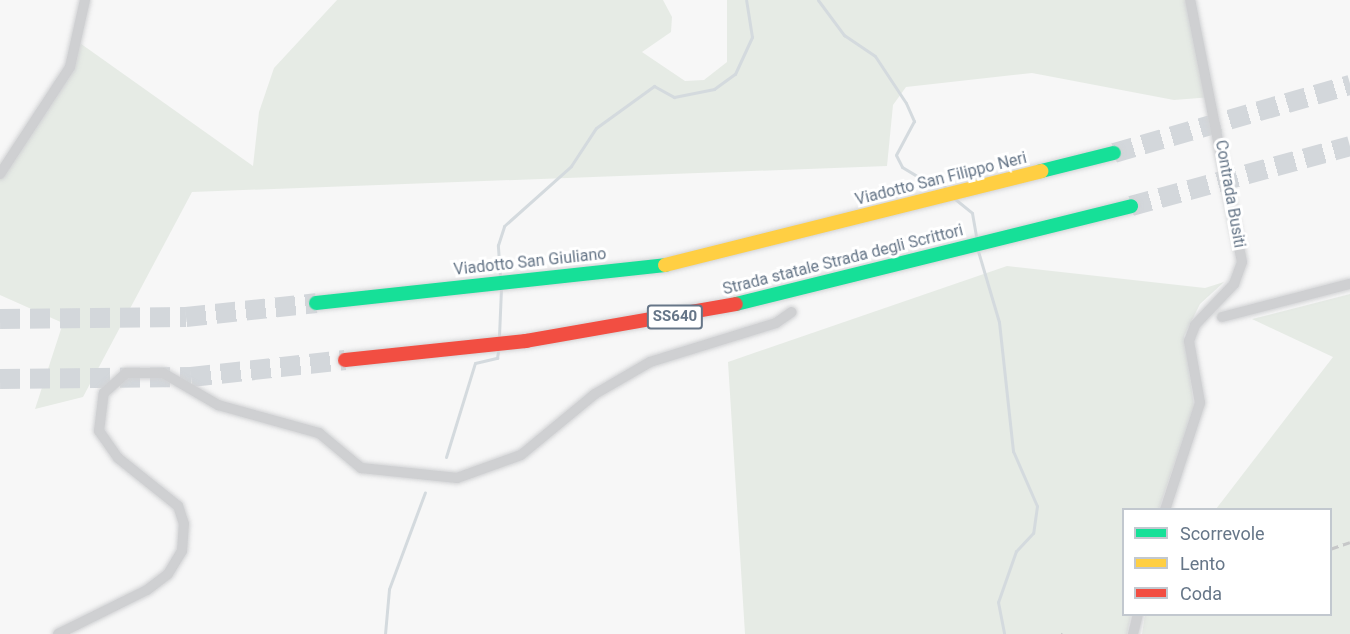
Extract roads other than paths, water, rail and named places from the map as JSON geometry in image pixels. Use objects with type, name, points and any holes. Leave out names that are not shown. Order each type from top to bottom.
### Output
[{"type":"highway","name":"Viadotto San Filippo Neri","points":[[663,265],[1114,153]]},
{"type":"highway","name":"Strada statale Strada degli Scrittori","points":[[345,360],[526,341],[701,313],[1131,206]]},
{"type":"highway","name":"Viadotto San Giuliano","points":[[316,303],[663,265]]},
{"type":"street","points":[[0,174],[70,67],[85,0]]},
{"type":"street","name":"Contrada Busiti","points":[[1166,508],[1200,403],[1189,340],[1195,325],[1238,279],[1242,262],[1190,0]]},
{"type":"street","points":[[1222,317],[1350,284]]},
{"type":"street","points":[[58,634],[159,582],[174,567],[185,543],[182,515],[172,498],[118,458],[99,431],[100,400],[126,373],[163,373],[218,405],[319,433],[361,468],[457,478],[521,455],[596,394],[650,362],[776,323],[792,312]]},
{"type":"street","points":[[1133,634],[1138,616]]},
{"type":"waterway","points":[[500,276],[498,245],[504,226],[571,166],[596,128],[654,86],[674,97],[714,89],[735,74],[752,37],[746,0]]},
{"type":"waterway","points":[[818,0],[844,35],[875,56],[906,103],[914,121],[896,155],[902,167],[922,179],[938,179],[945,187]]},
{"type":"waterway","points":[[955,199],[972,213],[976,236]]},
{"type":"waterway","points":[[978,251],[999,322],[1013,451],[1037,506],[1033,533],[1016,551],[998,602],[1004,634]]},
{"type":"waterway","points":[[499,336],[501,289]]},
{"type":"waterway","points":[[446,457],[475,363],[497,358],[498,352]]},
{"type":"waterway","points":[[385,634],[389,589],[425,492]]},
{"type":"tunnel","points":[[1114,153],[1350,85]]},
{"type":"tunnel","points":[[1131,206],[1350,146]]},
{"type":"tunnel","points":[[0,319],[186,317],[316,303]]},
{"type":"tunnel","points":[[0,379],[191,377],[345,360]]},
{"type":"railway","points":[[1332,548],[1350,542]]}]
